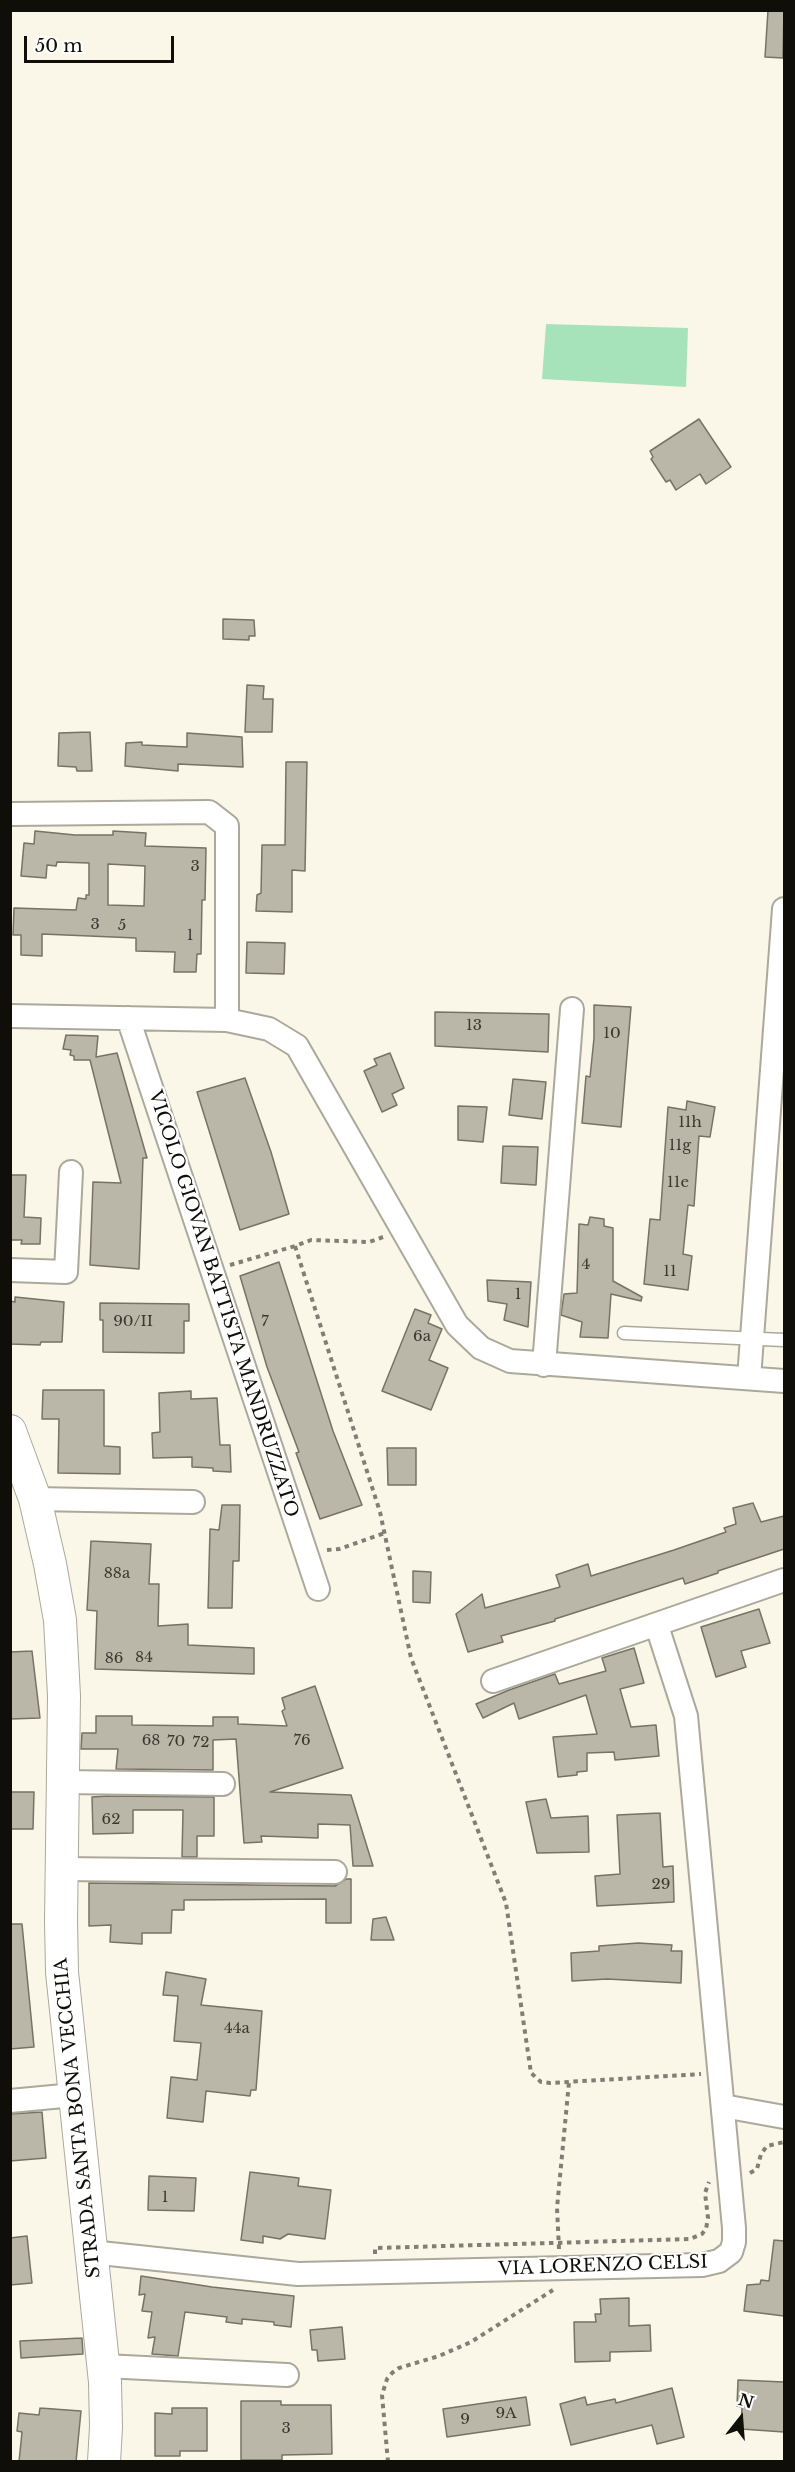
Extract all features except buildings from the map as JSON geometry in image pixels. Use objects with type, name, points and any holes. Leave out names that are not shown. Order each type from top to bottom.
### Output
[{"type":"street","points":[[10,814],[208,812],[227,826],[227,1020]]},
{"type":"street","points":[[749,1378],[784,909]]},
{"type":"street","points":[[544,1365],[573,1009]]},
{"type":"street","points":[[10,1016],[227,1020],[269,1029],[297,1046],[457,1325],[481,1348],[510,1361],[544,1365],[784,1381]]},
{"type":"street","name":"VICOLO GIOVAN BATTISTA MANDRUZZATO","points":[[128,1018],[318,1590]]},
{"type":"street","points":[[10,1270],[66,1272],[71,1172]]},
{"type":"street","name":"STRADA SANTA BONA VECCHIA","points":[[10,1431],[35,1499],[60,1620],[64,1696],[62,1972],[104,2366],[106,2427],[104,2462]]},
{"type":"street","points":[[35,1499],[193,1502]]},
{"type":"street","points":[[493,1681],[657,1626],[784,1580]]},
{"type":"street","name":"VIA LORENZO CELSI","points":[[91,2252],[270,2272],[375,2272],[702,2265],[719,2261],[730,2252],[734,2242],[734,2228],[686,1716],[657,1626]]},
{"type":"street","points":[[63,1782],[223,1784]]},
{"type":"street","points":[[61,1869],[335,1872]]},
{"type":"street","points":[[10,2101],[74,2095]]},
{"type":"street","points":[[723,2106],[784,2117]]},
{"type":"street","points":[[104,2366],[287,2375]]},
{"type":"lane","points":[[624,1333],[784,1340]]},
{"type":"path","points":[[223,1268],[311,1240],[369,1242],[402,1230]]},
{"type":"path","points":[[295,1246],[380,1512],[411,1658],[506,1903],[531,2073],[541,2082],[720,2073]]},
{"type":"path","points":[[388,2462],[382,2395],[387,2379],[392,2373],[399,2368],[439,2356],[471,2342],[555,2289],[562,2269],[558,2243],[557,2208],[569,2082]]},
{"type":"path","points":[[746,2173],[757,2169],[761,2154],[767,2146],[784,2142]]},
{"type":"path","points":[[375,2272],[375,2248],[683,2240],[696,2237],[706,2229],[705,2193],[708,2182],[711,2180]]},
{"type":"green space","points":[[546,324],[688,328],[686,387],[542,379]]}]
